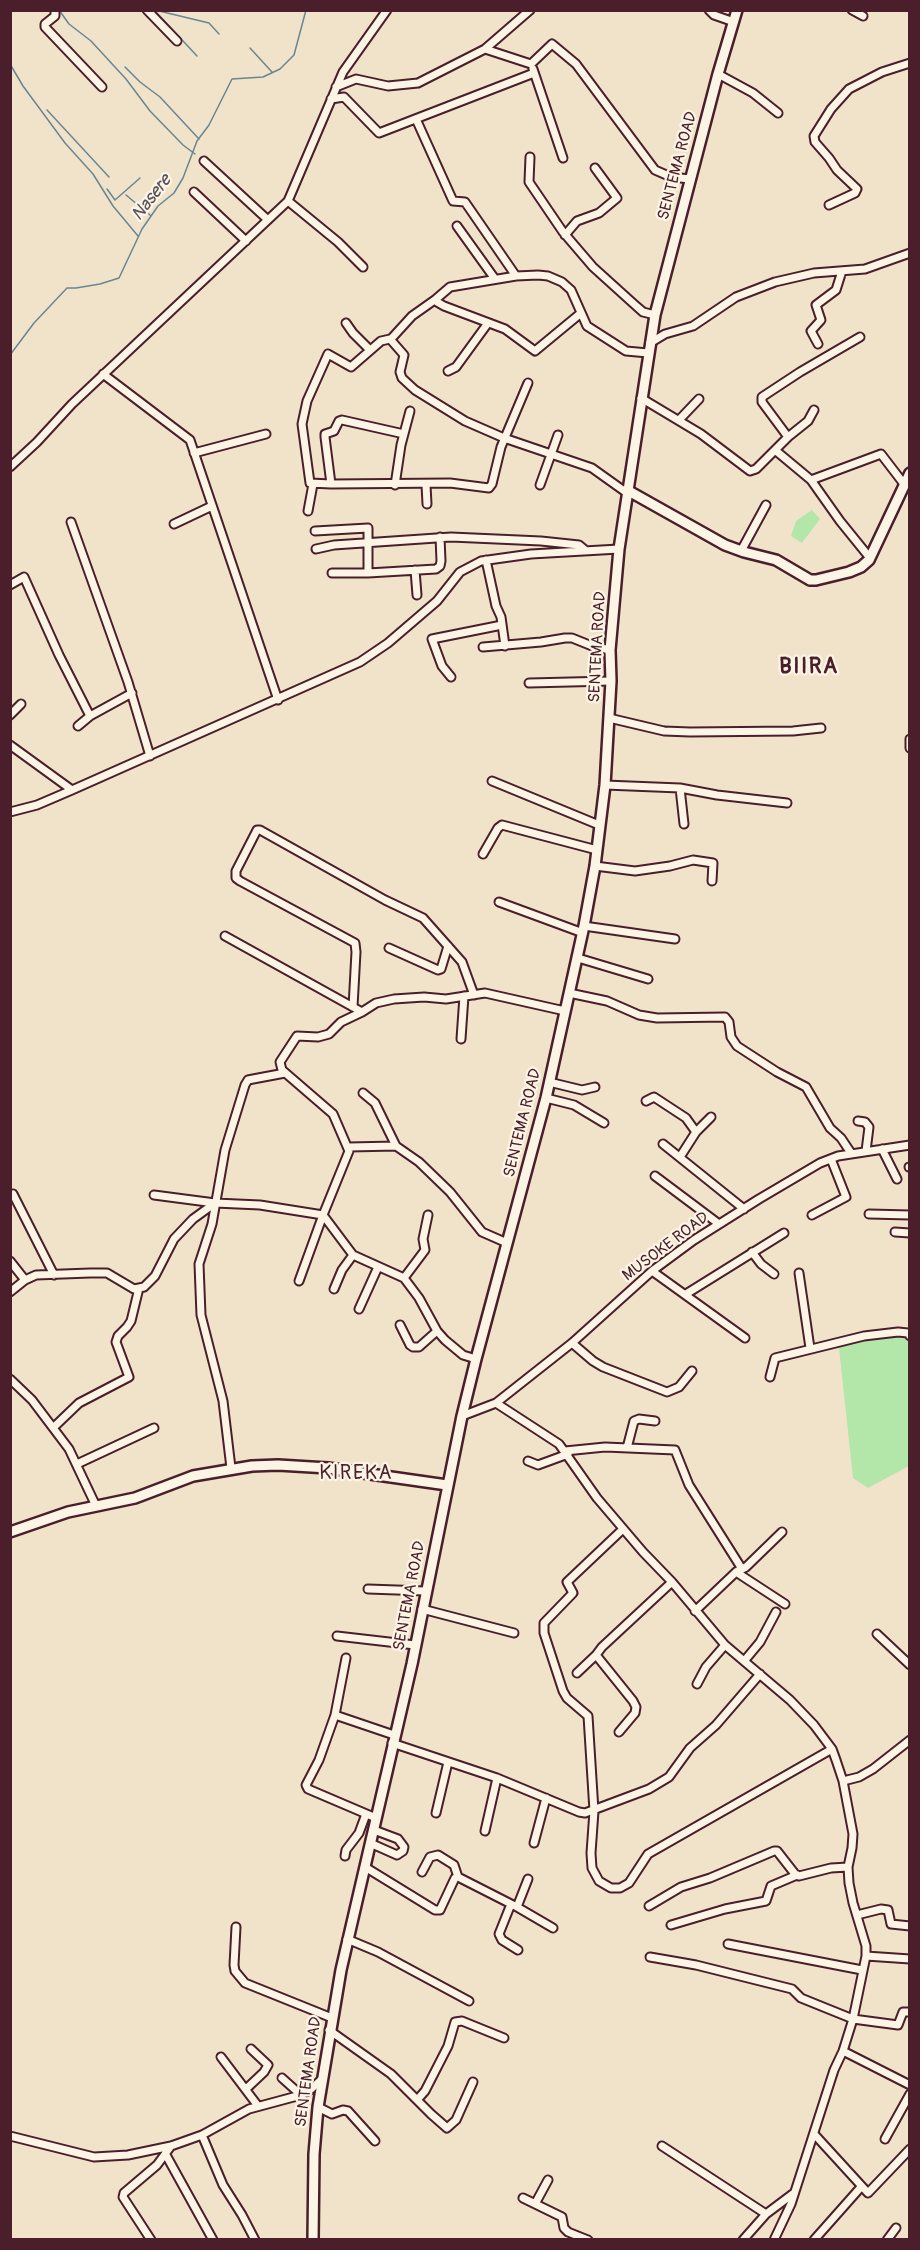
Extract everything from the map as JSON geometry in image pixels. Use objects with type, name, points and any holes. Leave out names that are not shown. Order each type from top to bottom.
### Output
[{"type":"main road","name":"SENTEMA ROAD","points":[[313,2240],[314,2154],[318,2107],[329,2030],[347,1939],[415,1645],[462,1416],[546,1098],[584,929],[605,785],[611,681],[610,650],[619,549],[655,315],[737,10]]},
{"type":"main road","points":[[627,491],[706,535],[741,551],[776,560],[810,580],[849,572],[865,564],[870,558],[909,473]]},
{"type":"main road","points":[[10,1532],[68,1512],[135,1498],[186,1479],[231,1468],[301,1465],[447,1485]]},
{"type":"street","points":[[55,10],[55,16],[45,24],[45,27],[102,87]]},
{"type":"street","points":[[147,10],[177,41]]},
{"type":"street","points":[[10,467],[103,374],[288,201],[348,63],[387,10]]},
{"type":"street","points":[[336,87],[356,79],[388,86],[418,83],[484,49],[530,10]]},
{"type":"street","points":[[709,10],[714,15],[734,22]]},
{"type":"street","points":[[852,10],[863,16]]},
{"type":"street","points":[[531,64],[552,44],[576,64],[655,170],[671,177],[690,179]]},
{"type":"street","points":[[484,49],[531,64]]},
{"type":"street","points":[[829,205],[855,193],[857,189],[837,170],[815,142],[814,136],[834,104],[849,89],[882,72],[909,63]]},
{"type":"street","points":[[531,64],[564,158]]},
{"type":"street","points":[[331,99],[344,97],[380,133],[534,73]]},
{"type":"street","points":[[718,74],[753,93],[778,113]]},
{"type":"street","points":[[416,118],[453,201],[466,204],[516,276]]},
{"type":"street","points":[[530,157],[529,182],[565,235],[591,264],[635,305],[643,312],[655,315]]},
{"type":"street","points":[[204,161],[268,220]]},
{"type":"street","points":[[565,235],[577,221],[598,214],[617,198],[595,168]]},
{"type":"street","points":[[194,192],[246,241]]},
{"type":"street","points":[[288,201],[338,242],[363,267]]},
{"type":"street","points":[[457,226],[495,279]]},
{"type":"street","points":[[650,343],[665,334],[693,326],[736,297],[775,282],[814,273],[865,269],[909,253]]},
{"type":"street","points":[[818,344],[811,332],[821,320],[816,305],[836,290],[842,272]]},
{"type":"street","points":[[528,382],[504,438],[489,488],[450,483],[395,485],[310,483],[302,424],[307,401],[328,354],[351,367],[381,341],[391,339],[412,316],[450,287],[516,276],[542,275],[562,282],[571,290],[587,326],[621,349],[632,353],[648,353]]},
{"type":"street","points":[[436,299],[444,306],[505,329],[535,351],[581,313]]},
{"type":"street","points":[[346,323],[370,350]]},
{"type":"street","points":[[448,371],[456,367],[488,323]]},
{"type":"street","points":[[788,437],[762,402],[762,397],[860,337]]},
{"type":"street","points":[[391,339],[404,356],[400,372],[406,383],[465,421],[504,438],[592,468],[627,491]]},
{"type":"street","points":[[103,374],[190,440],[278,700]]},
{"type":"street","points":[[641,398],[709,439],[748,470],[756,469],[788,437],[808,421],[814,410]]},
{"type":"street","points":[[679,420],[699,399]]},
{"type":"street","points":[[395,485],[410,411]]},
{"type":"street","points":[[331,484],[325,434],[334,431],[339,421],[404,434]]},
{"type":"street","points":[[194,453],[266,434]]},
{"type":"street","points":[[540,485],[558,435]]},
{"type":"street","points":[[774,450],[811,480],[870,558]]},
{"type":"street","points":[[811,480],[881,454],[904,484]]},
{"type":"street","points":[[308,511],[313,484]]},
{"type":"street","points":[[426,484],[427,504]]},
{"type":"street","points":[[741,551],[766,505]]},
{"type":"street","points":[[174,524],[212,506]]},
{"type":"street","points":[[71,522],[132,693],[150,756]]},
{"type":"street","points":[[315,531],[368,528],[368,573]]},
{"type":"street","points":[[316,549],[334,545],[440,537],[541,541],[579,546],[585,550]]},
{"type":"street","points":[[332,573],[434,569],[440,566],[440,537]]},
{"type":"street","points":[[10,812],[37,805],[72,790],[278,700],[374,654],[437,602],[460,572],[486,560],[585,550],[619,549]]},
{"type":"street","points":[[486,560],[505,646]]},
{"type":"street","points":[[415,570],[417,595]]},
{"type":"street","points":[[10,585],[24,577],[59,655],[90,716]]},
{"type":"street","points":[[451,677],[442,666],[432,639],[502,625]]},
{"type":"street","points":[[483,647],[572,638],[610,650]]},
{"type":"street","points":[[529,683],[611,681]]},
{"type":"street","points":[[78,726],[90,716],[132,693]]},
{"type":"street","points":[[10,715],[21,704]]},
{"type":"street","points":[[609,718],[664,731],[793,731],[821,728]]},
{"type":"street","points":[[909,739],[909,748]]},
{"type":"street","points":[[10,745],[72,790]]},
{"type":"street","points":[[492,781],[599,825]]},
{"type":"street","points":[[605,785],[680,788],[787,803]]},
{"type":"street","points":[[680,788],[684,824]]},
{"type":"street","points":[[483,854],[502,825],[597,850]]},
{"type":"street","points":[[353,1007],[355,943],[236,878],[236,871],[257,830],[385,900],[423,918],[464,966],[474,995]]},
{"type":"street","points":[[595,866],[635,871],[693,860],[713,863],[712,881]]},
{"type":"street","points":[[499,902],[584,929],[675,939]]},
{"type":"street","points":[[225,936],[362,1012]]},
{"type":"street","points":[[389,948],[438,970],[441,969],[448,946]]},
{"type":"street","points":[[578,958],[648,979]]},
{"type":"street","points":[[299,1281],[322,1215],[349,1154],[349,1147],[333,1114],[280,1067],[280,1062],[297,1036],[318,1037],[329,1034],[340,1022],[376,1004],[394,999],[424,997],[446,999],[485,993],[503,995],[565,1011]]},
{"type":"street","points":[[569,993],[607,1001],[639,1015],[657,1018],[725,1017],[729,1022],[731,1037],[737,1046],[777,1072],[806,1087],[830,1128],[842,1138],[851,1153]]},
{"type":"street","points":[[461,1039],[464,996]]},
{"type":"street","points":[[231,1468],[223,1401],[201,1315],[199,1264],[212,1224],[225,1150],[245,1084],[253,1078],[285,1073]]},
{"type":"street","points":[[549,1082],[582,1090],[596,1087]]},
{"type":"street","points":[[363,1093],[375,1103],[396,1146],[419,1162],[450,1192],[482,1232],[507,1243]]},
{"type":"street","points":[[646,1101],[654,1097],[686,1118],[696,1132]]},
{"type":"street","points":[[546,1098],[574,1105],[604,1123]]},
{"type":"street","points":[[680,1157],[696,1132],[711,1117]]},
{"type":"street","points":[[858,1121],[865,1122],[869,1126],[866,1151]]},
{"type":"street","points":[[663,1144],[744,1209]]},
{"type":"street","name":"MUSOKE ROAD","points":[[462,1416],[496,1403],[572,1343],[652,1271],[719,1224],[813,1167],[851,1153],[909,1145]]},
{"type":"street","points":[[349,1147],[396,1146]]},
{"type":"street","points":[[882,1149],[897,1179]]},
{"type":"street","points":[[812,1215],[846,1197],[831,1159]]},
{"type":"street","points":[[655,1176],[719,1224]]},
{"type":"street","points":[[13,1194],[54,1275]]},
{"type":"street","points":[[154,1195],[215,1203],[245,1204],[322,1215],[353,1254],[404,1278],[419,1298],[437,1331],[463,1355],[476,1359]]},
{"type":"street","points":[[10,1292],[25,1280],[36,1275],[107,1273],[128,1286],[144,1287],[154,1276],[174,1239],[215,1203]]},
{"type":"street","points":[[868,1214],[909,1215]]},
{"type":"street","points":[[404,1278],[425,1250],[423,1239],[428,1215]]},
{"type":"street","points":[[895,1232],[909,1233]]},
{"type":"street","points":[[686,1294],[784,1233]]},
{"type":"street","points":[[752,1252],[761,1264],[774,1274]]},
{"type":"street","points":[[334,1289],[342,1270],[353,1254]]},
{"type":"street","points":[[10,1262],[25,1280]]},
{"type":"street","points":[[360,1309],[378,1267]]},
{"type":"street","points":[[652,1271],[746,1338]]},
{"type":"street","points":[[800,1273],[810,1348]]},
{"type":"street","points":[[54,1427],[79,1403],[129,1377],[116,1342],[117,1336],[128,1327],[131,1321],[139,1288]]},
{"type":"street","points":[[400,1325],[413,1347],[419,1347],[437,1331]]},
{"type":"street","points":[[770,1377],[775,1358],[864,1336],[898,1332],[908,1333],[909,1336]]},
{"type":"street","points":[[572,1343],[603,1367],[667,1392],[680,1387],[692,1371]]},
{"type":"street","points":[[10,1378],[54,1427],[77,1464],[96,1506]]},
{"type":"street","points":[[496,1403],[552,1439],[566,1452],[597,1498],[725,1645],[745,1660],[814,1725],[832,1749],[843,1782],[853,1839],[848,1867],[849,1883],[866,1946],[866,1956],[853,2019],[843,2051],[834,2070],[795,2192],[774,2240]]},
{"type":"street","points":[[627,1448],[634,1421],[639,1419],[655,1421]]},
{"type":"street","points":[[77,1464],[154,1428]]},
{"type":"street","points":[[528,1461],[538,1465],[566,1452],[595,1448],[675,1450],[689,1485],[739,1570],[785,1604]]},
{"type":"street","points":[[623,1529],[567,1582],[573,1593],[544,1623],[544,1633],[563,1691],[567,1698],[588,1716],[594,1811],[591,1853],[595,1875],[599,1881],[610,1888],[620,1888],[634,1878],[648,1854],[832,1749]]},
{"type":"street","points":[[695,1611],[782,1532]]},
{"type":"street","points":[[577,1673],[672,1582]]},
{"type":"street","points":[[368,1589],[425,1591]]},
{"type":"street","points":[[422,1609],[514,1633]]},
{"type":"street","points":[[745,1660],[760,1642],[776,1612]]},
{"type":"street","points":[[877,1634],[909,1665]]},
{"type":"street","points":[[337,1636],[415,1645]]},
{"type":"street","points":[[698,1684],[706,1667],[725,1645]]},
{"type":"street","points":[[596,1655],[636,1707],[635,1713],[619,1732]]},
{"type":"street","points":[[346,1658],[335,1715],[319,1760],[306,1785],[308,1789],[376,1818]]},
{"type":"street","points":[[335,1715],[448,1762],[497,1778],[579,1812],[594,1811],[650,1789],[669,1777],[690,1748],[716,1725],[760,1674]]},
{"type":"street","points":[[843,1782],[873,1769],[909,1740]]},
{"type":"street","points":[[436,1813],[448,1762]]},
{"type":"street","points":[[485,1831],[497,1778]]},
{"type":"street","points":[[534,1843],[546,1797]]},
{"type":"street","points":[[345,1857],[348,1847],[359,1833],[366,1814]]},
{"type":"street","points":[[370,1843],[397,1856],[403,1851],[403,1843],[398,1839],[374,1830]]},
{"type":"street","points":[[649,1906],[681,1887],[710,1878],[774,1851],[777,1851],[797,1875]]},
{"type":"street","points":[[422,1872],[430,1857],[438,1856],[454,1865],[458,1877],[514,1905],[553,1928]]},
{"type":"street","points":[[365,1867],[435,1910],[440,1910],[444,1905],[455,1878],[458,1877]]},
{"type":"street","points":[[671,1925],[725,1909],[766,1901],[771,1886],[797,1875],[848,1867]]},
{"type":"street","points":[[518,1950],[502,1940],[499,1934],[528,1879]]},
{"type":"street","points":[[857,1915],[888,1910],[891,1924],[909,1926]]},
{"type":"street","points":[[236,1927],[234,1965],[235,1971],[245,1983],[332,2018]]},
{"type":"street","points":[[347,1939],[469,2001]]},
{"type":"street","points":[[728,1944],[862,1970]]},
{"type":"street","points":[[866,1956],[909,1959]]},
{"type":"street","points":[[650,1957],[696,1965],[792,1989],[801,1998],[853,2019],[898,2025],[902,2013],[909,2012]]},
{"type":"street","points":[[417,2100],[426,2091],[448,2046],[455,2022],[462,2021],[504,2038]]},
{"type":"street","points":[[329,2030],[392,2074],[447,2128],[456,2120],[473,2082]]},
{"type":"street","points":[[246,2089],[268,2067],[251,2049]]},
{"type":"street","points":[[843,2051],[909,2085]]},
{"type":"street","points":[[221,2057],[258,2106]]},
{"type":"street","points":[[282,2078],[301,2095]]},
{"type":"street","points":[[10,2136],[94,2157],[128,2155],[171,2146],[202,2135],[258,2106],[301,2095],[322,2079]]},
{"type":"street","points":[[885,2139],[909,2094]]},
{"type":"street","points":[[318,2107],[332,2114],[343,2110],[348,2111],[375,2141]]},
{"type":"street","points":[[202,2135],[223,2185],[255,2240]]},
{"type":"street","points":[[814,2135],[867,2193],[909,2149]]},
{"type":"street","points":[[151,2240],[123,2197],[124,2193],[166,2155],[171,2146]]},
{"type":"street","points":[[662,2146],[766,2214]]},
{"type":"street","points":[[166,2155],[213,2240]]},
{"type":"street","points":[[535,2204],[548,2180]]},
{"type":"street","points":[[814,2240],[861,2187]]},
{"type":"street","points":[[743,2240],[766,2214],[795,2192]]},
{"type":"street","points":[[523,2198],[562,2217],[564,2228],[568,2232],[588,2240]]},
{"type":"street","points":[[887,2240],[896,2228]]},
{"type":"green space","points":[[812,510],[820,519],[802,543],[791,536],[796,521]]},
{"type":"green space","points":[[891,1336],[906,1337],[909,1341],[909,1466],[868,1488],[853,1478],[839,1348],[852,1342]]},
{"type":"waterway","points":[[59,10],[69,24],[91,41],[126,79],[150,111],[195,154]]},
{"type":"waterway","points":[[155,10],[209,23],[219,34]]},
{"type":"waterway","name":"Nasere","points":[[10,355],[34,323],[67,288],[100,284],[119,278],[142,229],[158,206],[174,193],[183,178],[197,141],[209,125],[232,79],[263,77],[280,69],[294,55],[306,10]]},
{"type":"waterway","points":[[157,13],[197,56]]},
{"type":"waterway","points":[[250,48],[272,72]]},
{"type":"waterway","points":[[10,64],[23,86],[65,143],[93,174],[113,206],[138,236]]},
{"type":"waterway","points":[[125,67],[160,97],[199,139]]},
{"type":"waterway","points":[[47,110],[109,177]]},
{"type":"waterway","points":[[107,189],[115,200],[140,178]]},
{"type":"waterway","points":[[126,195],[150,215]]},
{"type":"district","name":"BIIRA","points":[[809,667]]},
{"type":"district","name":"KIREKA","points":[[356,1474]]}]
